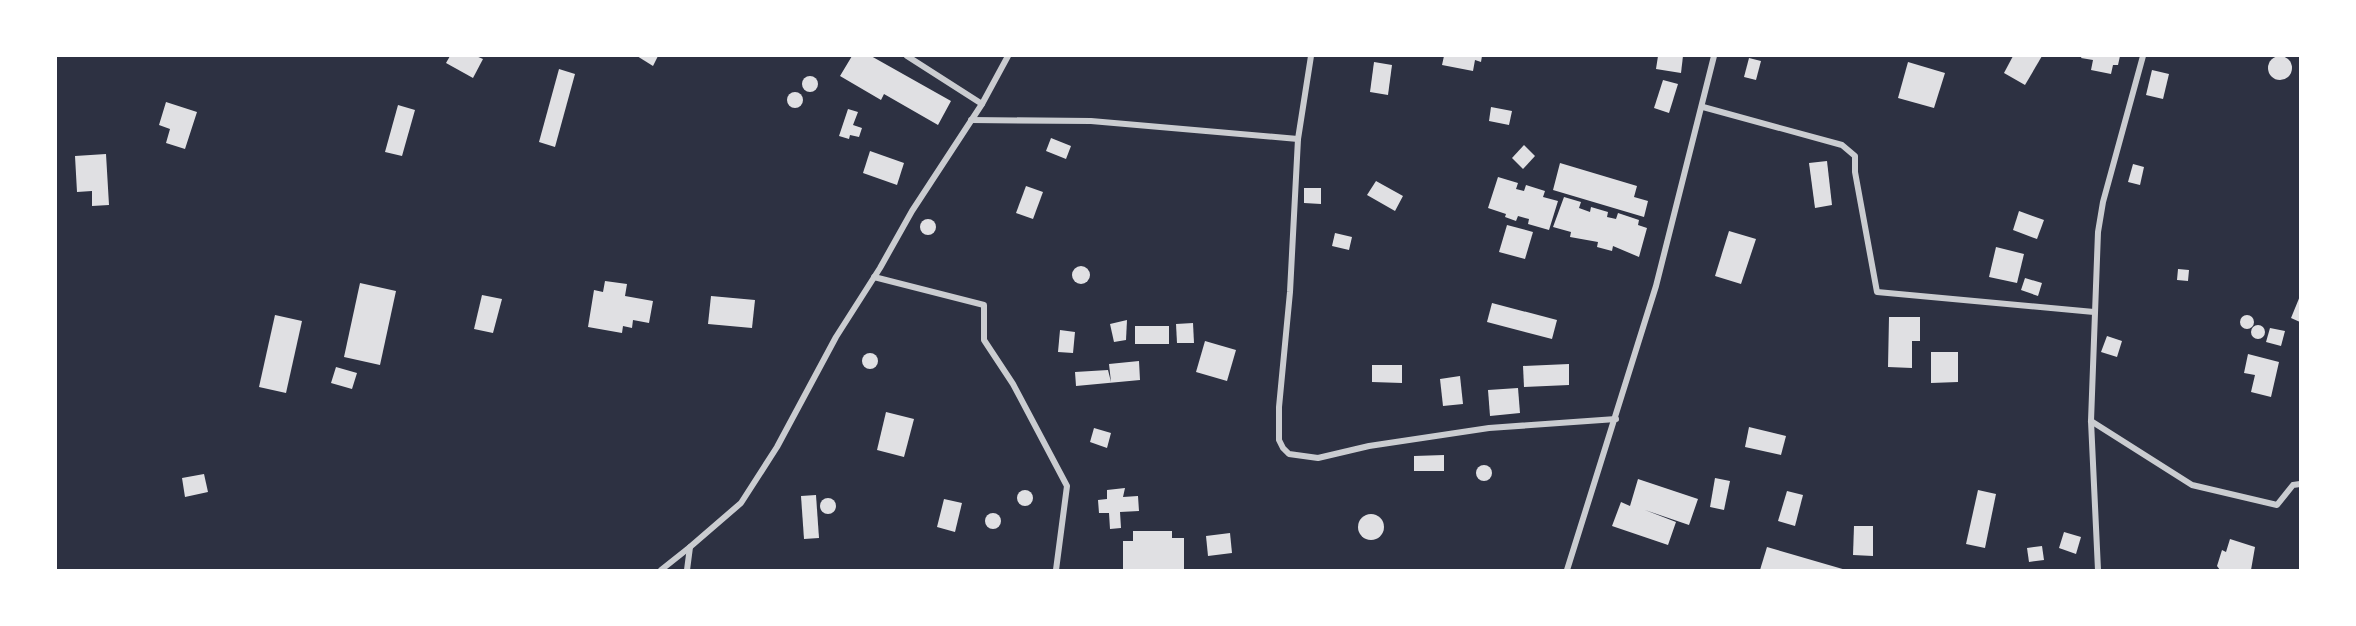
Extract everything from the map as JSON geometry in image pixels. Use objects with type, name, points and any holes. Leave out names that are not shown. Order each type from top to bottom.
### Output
[{"type":"street","points":[[907,56],[982,104]]},
{"type":"street","points":[[661,570],[741,503],[777,447],[836,337],[912,211],[982,104],[1008,56]]},
{"type":"street","points":[[1311,56],[1298,139],[1290,292],[1278,427],[1280,440],[1289,454],[1318,458],[1369,446],[1489,428],[1616,419]]},
{"type":"street","points":[[1568,570],[1656,286],[1703,107],[1714,56]]},
{"type":"street","points":[[2098,570],[2091,421],[2098,232],[2103,202],[2143,56]]},
{"type":"street","points":[[1703,107],[1842,145],[1855,156],[1855,172],[1877,292],[2094,312]]},
{"type":"street","points":[[971,120],[1091,121],[1298,139]]},
{"type":"street","points":[[874,277],[984,305],[984,340],[1013,384],[1067,486],[1056,570]]},
{"type":"street","points":[[2091,421],[2134,446],[2169,472],[2192,485],[2277,506],[2293,485],[2301,484]]},
{"type":"street","points":[[687,570],[690,547]]},
{"type":"building","points":[[450,56],[476,56],[483,59],[473,78],[446,63]]},
{"type":"building","points":[[637,56],[658,56],[653,66]]},
{"type":"building","points":[[852,56],[871,56],[951,101],[938,125],[884,94],[881,100],[840,76]]},
{"type":"building","points":[[1444,56],[1482,56],[1481,62],[1475,60],[1473,71],[1442,65]]},
{"type":"building","points":[[1658,56],[1683,56],[1681,73],[1656,69]]},
{"type":"building","points":[[2013,56],[2042,56],[2025,85],[2004,73]]},
{"type":"building","points":[[2082,56],[2120,56],[2118,65],[2113,65],[2111,74],[2091,70],[2093,60],[2081,58]]},
{"type":"building","points":[[2280,56],[2289,59],[2292,68],[2289,77],[2280,80],[2271,77],[2268,68],[2271,59]]},
{"type":"building","points":[[1749,58],[1761,61],[1756,80],[1744,77]]},
{"type":"building","points":[[1374,62],[1392,65],[1388,95],[1370,92]]},
{"type":"building","points":[[1908,62],[1945,73],[1934,108],[1898,98]]},
{"type":"building","points":[[559,69],[575,74],[555,147],[539,142]]},
{"type":"building","points":[[2152,70],[2169,74],[2163,99],[2146,95]]},
{"type":"building","points":[[810,76],[816,78],[818,84],[816,90],[810,92],[804,90],[802,84],[804,78]]},
{"type":"building","points":[[1663,80],[1678,84],[1669,113],[1654,108]]},
{"type":"building","points":[[795,92],[801,94],[803,100],[801,106],[795,108],[789,106],[787,100],[789,94]]},
{"type":"building","points":[[166,102],[197,112],[185,149],[166,143],[170,129],[159,125]]},
{"type":"building","points":[[398,105],[415,110],[402,156],[385,152]]},
{"type":"building","points":[[1491,107],[1512,111],[1509,125],[1489,121]]},
{"type":"building","points":[[848,109],[858,112],[853,125],[862,128],[859,137],[850,135],[849,139],[839,136]]},
{"type":"building","points":[[1051,138],[1071,146],[1066,159],[1046,151]]},
{"type":"building","points":[[1524,145],[1535,156],[1523,169],[1512,158]]},
{"type":"building","points":[[870,151],[904,163],[897,185],[863,173]]},
{"type":"building","points":[[106,154],[109,205],[92,206],[92,191],[77,192],[75,156]]},
{"type":"building","points":[[1827,161],[1832,205],[1815,208],[1809,163]]},
{"type":"building","points":[[1560,163],[1637,186],[1634,197],[1648,201],[1644,217],[1553,190]]},
{"type":"building","points":[[2133,164],[2144,167],[2140,185],[2128,182]]},
{"type":"building","points":[[1498,177],[1518,183],[1516,189],[1524,191],[1526,185],[1545,191],[1543,197],[1558,201],[1549,230],[1528,224],[1529,219],[1518,216],[1516,221],[1505,217],[1506,214],[1488,208]]},
{"type":"building","points":[[1376,181],[1403,196],[1395,211],[1367,195]]},
{"type":"building","points":[[1026,186],[1043,192],[1033,219],[1016,213]]},
{"type":"building","points":[[1304,188],[1321,188],[1321,204],[1304,203]]},
{"type":"building","points":[[1564,197],[1581,202],[1579,208],[1590,212],[1591,207],[1608,212],[1607,217],[1616,219],[1618,213],[1639,220],[1638,225],[1647,228],[1639,257],[1613,246],[1612,251],[1597,247],[1598,242],[1570,237],[1571,232],[1553,227]]},
{"type":"building","points":[[2019,211],[2044,220],[2037,239],[2013,230]]},
{"type":"building","points":[[925,219],[931,219],[936,227],[934,233],[925,235],[920,230],[920,224]]},
{"type":"building","points":[[1507,225],[1533,232],[1525,259],[1499,252]]},
{"type":"building","points":[[1729,231],[1756,239],[1741,284],[1715,276]]},
{"type":"building","points":[[1335,233],[1352,237],[1349,250],[1332,246]]},
{"type":"building","points":[[1996,247],[2024,254],[2017,283],[1989,277]]},
{"type":"building","points":[[1081,266],[1087,269],[1090,275],[1087,281],[1081,284],[1075,281],[1072,275],[1075,269]]},
{"type":"building","points":[[2178,269],[2189,270],[2188,281],[2177,280]]},
{"type":"building","points":[[2025,278],[2042,283],[2038,296],[2021,290]]},
{"type":"building","points":[[605,281],[627,284],[625,296],[653,301],[649,323],[633,320],[632,328],[623,326],[622,333],[588,327],[594,290],[603,292]]},
{"type":"building","points":[[360,283],[396,291],[380,365],[344,357]]},
{"type":"building","points":[[482,295],[502,299],[493,333],[474,329]]},
{"type":"building","points":[[711,296],[755,300],[752,328],[708,324]]},
{"type":"building","points":[[2300,296],[2300,322],[2291,318]]},
{"type":"building","points":[[1492,303],[1557,320],[1552,339],[1487,322]]},
{"type":"building","points":[[275,315],[302,321],[286,393],[259,387]]},
{"type":"building","points":[[2244,315],[2250,315],[2254,322],[2250,329],[2244,329],[2240,325],[2240,319]]},
{"type":"building","points":[[1889,317],[1920,317],[1920,341],[1912,341],[1912,368],[1888,367]]},
{"type":"building","points":[[1127,320],[1126,340],[1114,342],[1110,324]]},
{"type":"building","points":[[1193,323],[1194,343],[1177,343],[1176,324]]},
{"type":"building","points":[[2258,325],[2263,327],[2265,332],[2263,337],[2258,339],[2253,337],[2251,332],[2253,327]]},
{"type":"building","points":[[1135,326],[1169,326],[1169,344],[1135,344]]},
{"type":"building","points":[[2270,328],[2285,331],[2281,346],[2266,342]]},
{"type":"building","points":[[1060,330],[1075,332],[1073,353],[1058,352]]},
{"type":"building","points":[[2107,336],[2122,341],[2117,357],[2101,352]]},
{"type":"building","points":[[1205,341],[1236,350],[1227,381],[1196,372]]},
{"type":"building","points":[[1931,352],[1958,352],[1958,382],[1931,383]]},
{"type":"building","points":[[867,353],[873,353],[878,361],[876,367],[867,369],[862,364],[862,358]]},
{"type":"building","points":[[2248,354],[2279,362],[2271,397],[2251,392],[2255,375],[2244,373]]},
{"type":"building","points":[[1139,361],[1140,380],[1076,386],[1075,372],[1108,370],[1111,382],[1109,364]]},
{"type":"building","points":[[1569,364],[1569,385],[1524,387],[1523,366]]},
{"type":"building","points":[[1372,365],[1402,365],[1402,383],[1372,382]]},
{"type":"building","points":[[336,367],[357,373],[352,389],[331,383]]},
{"type":"building","points":[[1460,376],[1463,404],[1443,406],[1440,379]]},
{"type":"building","points":[[1518,388],[1520,413],[1490,416],[1488,390]]},
{"type":"building","points":[[886,412],[914,419],[904,457],[877,450]]},
{"type":"building","points":[[1749,427],[1786,436],[1781,455],[1745,447]]},
{"type":"building","points":[[1094,428],[1111,433],[1107,448],[1090,442]]},
{"type":"building","points":[[1444,455],[1444,471],[1414,471],[1414,456]]},
{"type":"building","points":[[1481,465],[1487,465],[1492,473],[1490,479],[1481,481],[1476,476],[1476,470]]},
{"type":"building","points":[[204,474],[208,492],[185,497],[182,478]]},
{"type":"building","points":[[1715,478],[1730,481],[1724,510],[1710,507]]},
{"type":"building","points":[[1638,479],[1698,499],[1689,525],[1645,510],[1676,522],[1668,545],[1612,526],[1621,502],[1630,506]]},
{"type":"building","points":[[1125,488],[1123,497],[1138,496],[1139,511],[1120,512],[1121,528],[1110,529],[1109,513],[1099,513],[1098,500],[1107,499],[1107,490]]},
{"type":"building","points":[[1022,490],[1028,490],[1033,498],[1031,504],[1022,506],[1017,501],[1017,495]]},
{"type":"building","points":[[1978,490],[1996,494],[1985,548],[1966,544]]},
{"type":"building","points":[[1787,491],[1803,495],[1795,526],[1778,521]]},
{"type":"building","points":[[816,495],[819,538],[804,539],[801,496]]},
{"type":"building","points":[[825,498],[831,498],[836,506],[834,512],[825,514],[820,509],[820,503]]},
{"type":"building","points":[[944,499],[962,503],[955,532],[937,527]]},
{"type":"building","points":[[990,513],[996,513],[1001,521],[999,527],[990,529],[985,524],[985,518]]},
{"type":"building","points":[[1371,514],[1380,518],[1384,527],[1380,536],[1371,540],[1362,536],[1358,527],[1362,518]]},
{"type":"building","points":[[1854,526],[1873,526],[1873,556],[1853,555]]},
{"type":"building","points":[[1133,531],[1172,531],[1172,538],[1184,538],[1184,570],[1123,570],[1123,541],[1133,541]]},
{"type":"building","points":[[2064,532],[2081,537],[2076,554],[2059,548]]},
{"type":"building","points":[[1230,533],[1232,553],[1208,556],[1206,536]]},
{"type":"building","points":[[2230,539],[2255,547],[2251,570],[2220,570],[2217,566],[2222,550],[2226,552]]},
{"type":"building","points":[[2042,546],[2044,560],[2029,562],[2027,548]]},
{"type":"building","points":[[1767,547],[1846,570],[1760,570]]}]
